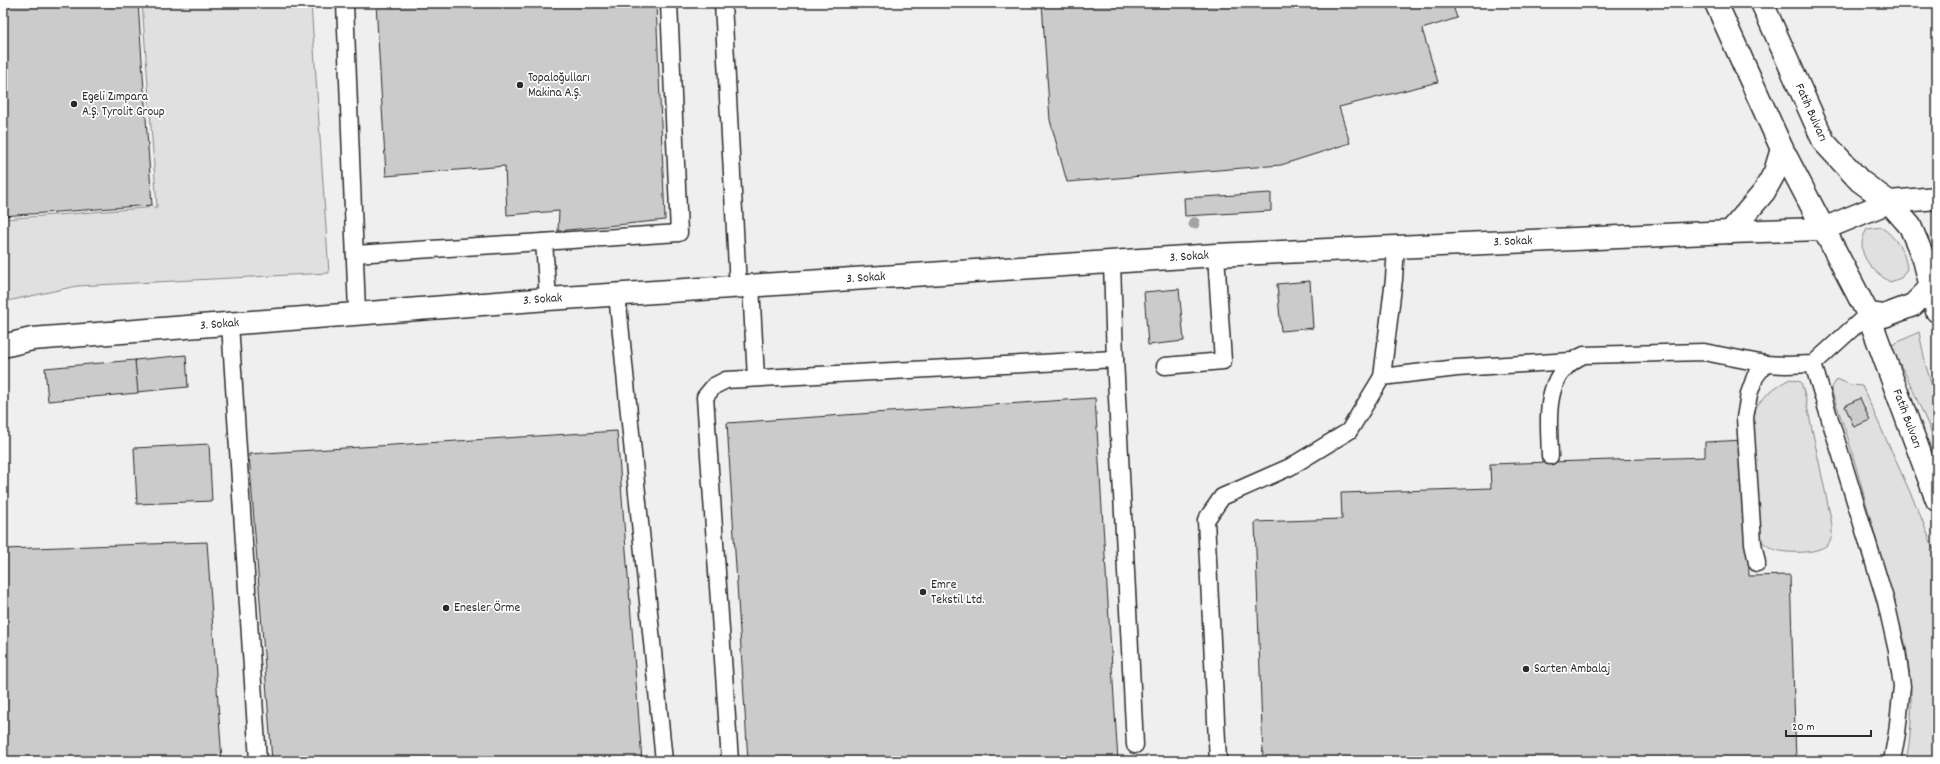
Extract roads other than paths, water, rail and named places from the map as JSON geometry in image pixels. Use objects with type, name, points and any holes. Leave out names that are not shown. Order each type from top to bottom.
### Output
[{"type":"street","name":"Fatih Bulvarı","points":[[1716,3],[1782,149],[1868,314],[1937,500]]},
{"type":"street","name":"Fatih Bulvarı","points":[[1762,3],[1824,142],[1860,180],[1889,202],[1910,226],[1924,259],[1937,311]]},
{"type":"street","points":[[1730,232],[1764,192],[1775,172],[1782,149]]},
{"type":"street","points":[[1823,229],[1889,202],[1937,198]]},
{"type":"street","name":"3. Sokak","points":[[3,346],[32,339],[230,324],[357,312],[617,294],[1396,246],[1823,229]]},
{"type":"street","points":[[1868,314],[1884,316],[1913,305],[1931,287]]},
{"type":"lane","points":[[346,3],[357,312]]},
{"type":"lane","points":[[355,254],[679,233],[669,3]]},
{"type":"lane","points":[[723,3],[745,286],[756,378]]},
{"type":"lane","points":[[544,242],[548,299]]},
{"type":"lane","points":[[1218,761],[1206,520],[1222,497],[1290,467],[1349,431],[1382,377],[1394,280],[1396,246]]},
{"type":"lane","points":[[1165,366],[1223,361],[1216,256]]},
{"type":"lane","points":[[1112,263],[1115,359],[1135,745]]},
{"type":"lane","points":[[617,294],[664,761]]},
{"type":"lane","points":[[1382,377],[1457,368],[1571,361],[1584,355],[1704,352],[1765,364],[1813,364],[1868,314]]},
{"type":"lane","points":[[230,324],[258,761]]},
{"type":"lane","points":[[730,761],[705,397],[714,386],[726,380],[1115,359]]},
{"type":"lane","points":[[1550,456],[1549,416],[1551,390],[1571,361]]},
{"type":"lane","points":[[1757,563],[1753,543],[1745,418],[1749,394],[1756,376],[1765,364]]},
{"type":"lane","points":[[1813,364],[1886,602],[1897,651],[1902,686],[1897,733],[1892,761]]},
{"type":"place","name":"Topaloğulları Makina A.Ş.","points":[[520,85]]},
{"type":"place","name":"Egeli Zımpara A.Ş. Tyrolit Group","points":[[74,104]]},
{"type":"place","name":"Emre Tekstil Ltd.","points":[[923,592]]},
{"type":"place","name":"Enesler Örme","points":[[446,608]]},
{"type":"place","name":"Sarten Ambalaj","points":[[1526,669]]}]
